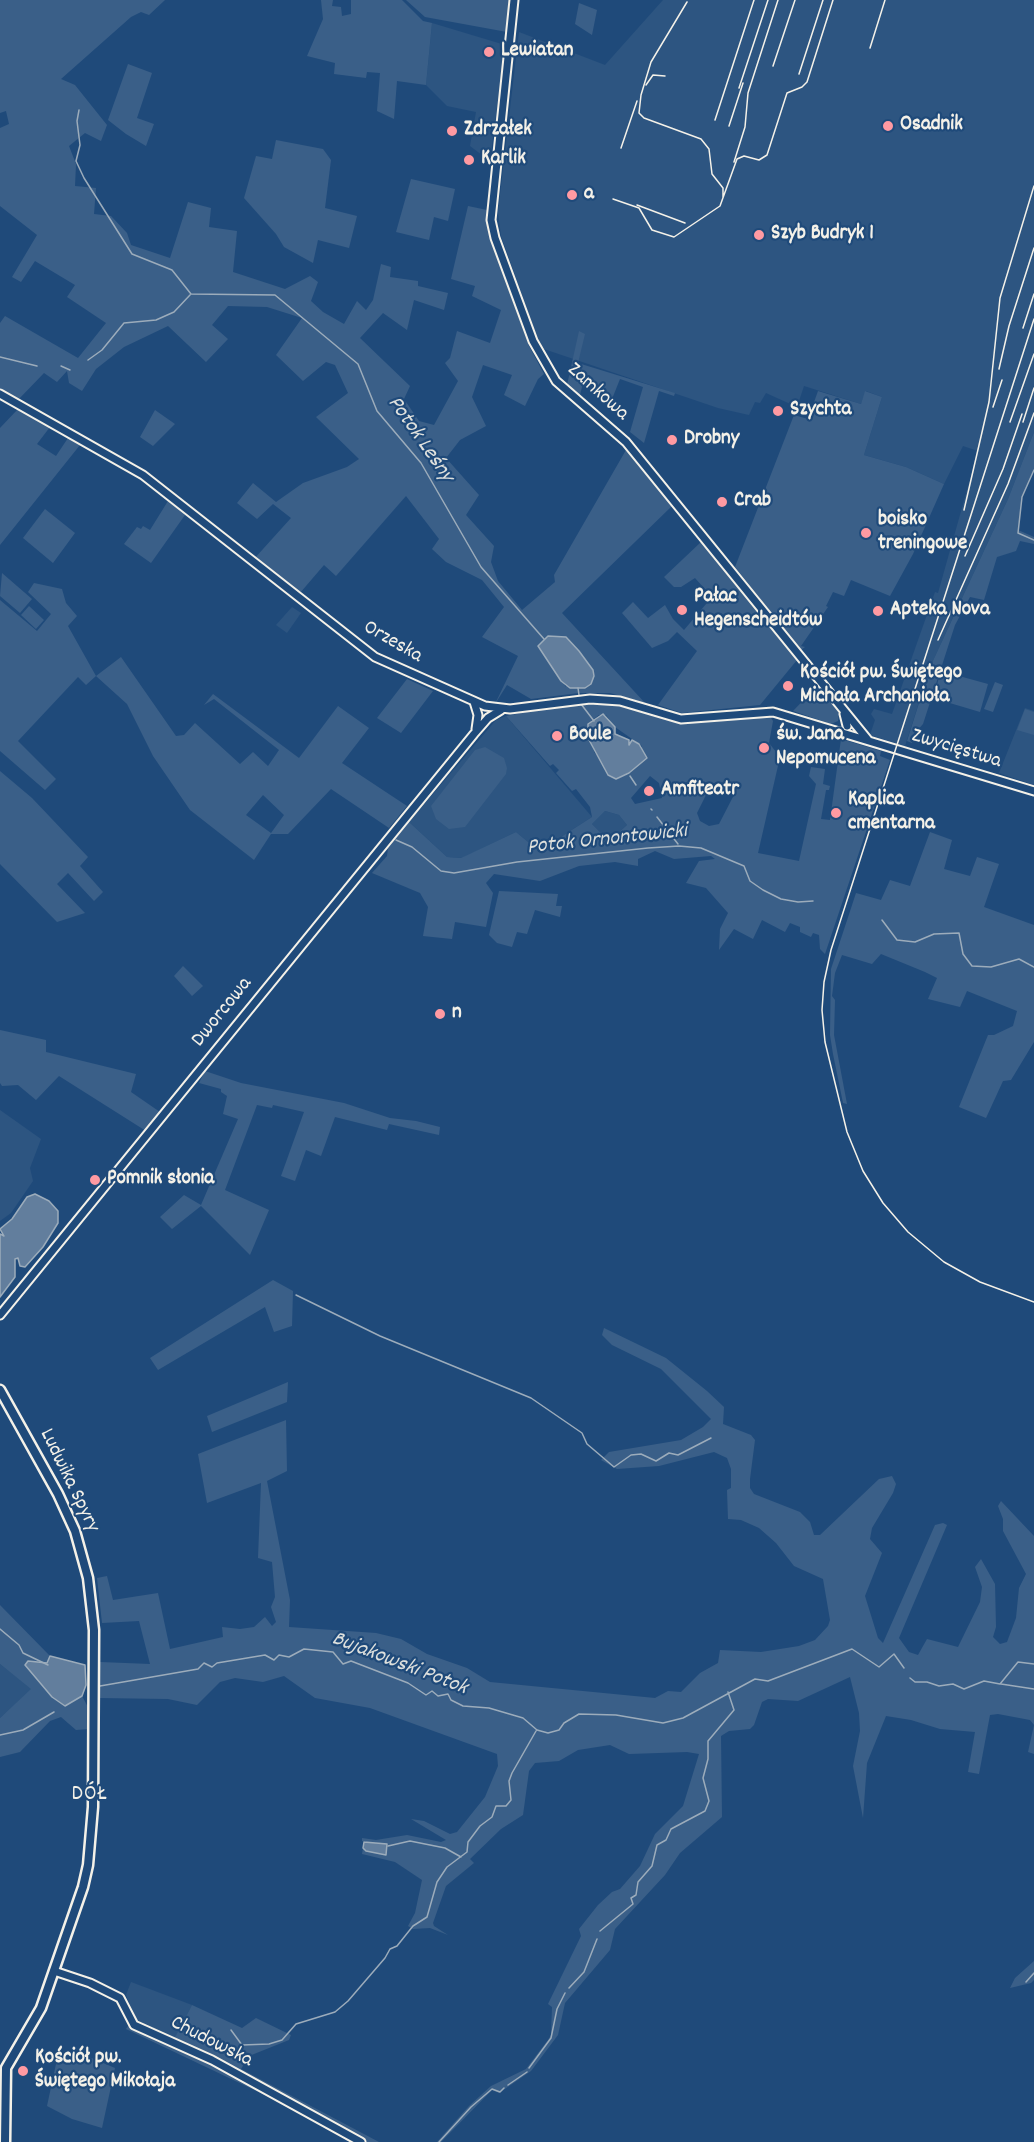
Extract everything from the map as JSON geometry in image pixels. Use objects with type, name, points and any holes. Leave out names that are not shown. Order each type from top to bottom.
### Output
[{"type":"main road","name":"Ludwika Spyry","points":[[0,1390],[58,1494],[82,1551],[93,1607],[93,1807],[88,1865],[37,2017],[6,2068],[5,2142]]},
{"type":"street","name":"Zamkowa","points":[[514,0],[491,220],[495,238],[533,341],[556,381],[626,442],[842,709],[850,730]]},
{"type":"street","name":"Orzeska","points":[[0,394],[143,475],[375,657],[474,702],[502,710],[574,700],[605,699],[646,707],[681,719],[773,712],[832,730],[850,730]]},
{"type":"street","points":[[474,702],[478,716]]},
{"type":"street","points":[[478,716],[488,707]]},
{"type":"street","points":[[478,716],[488,719],[488,707]]},
{"type":"street","name":"Dworcowa","points":[[0,1315],[474,734],[488,719],[502,710]]},
{"type":"street","name":"Dworcowa","points":[[474,734],[478,716]]},
{"type":"street","name":"Zwycięstwa","points":[[850,730],[869,741],[1034,791]]},
{"type":"street","name":"Chudowska","points":[[54,1971],[90,1983],[120,1998],[134,2025],[212,2060],[361,2142]]},
{"type":"shaded area","points":[[0,0],[165,0],[149,15],[141,12],[131,17],[61,79],[75,85],[107,125],[101,141],[85,133],[69,146],[76,164],[75,186],[96,188],[94,214],[111,216],[127,233],[131,245],[170,258],[188,202],[211,208],[209,227],[237,231],[233,272],[285,289],[310,276],[318,282],[311,301],[323,312],[344,324],[357,301],[366,310],[373,300],[381,264],[391,267],[390,277],[418,281],[418,286],[448,293],[444,310],[414,300],[407,330],[383,313],[360,338],[410,386],[404,399],[419,421],[434,425],[458,381],[445,363],[450,358],[457,331],[490,343],[501,310],[472,296],[475,286],[451,279],[468,206],[487,210],[491,241],[529,346],[544,374],[538,379],[525,406],[504,395],[512,375],[483,365],[472,397],[486,426],[460,440],[446,458],[479,495],[466,515],[494,546],[491,562],[498,581],[522,610],[555,582],[554,575],[626,450],[663,494],[672,506],[562,613],[645,703],[610,693],[579,693],[531,699],[507,685],[495,704],[518,656],[482,637],[504,607],[482,580],[446,562],[432,549],[439,539],[406,496],[336,576],[324,565],[300,593],[254,559],[291,518],[273,504],[257,519],[237,503],[253,483],[276,502],[303,483],[347,467],[359,459],[316,417],[348,393],[335,365],[326,362],[303,381],[276,355],[302,318],[267,307],[228,306],[212,325],[228,339],[206,362],[168,326],[124,347],[96,369],[82,391],[69,383],[67,371],[57,382],[44,373],[17,401],[0,391],[0,323],[5,316],[78,358],[106,323],[67,297],[75,285],[35,261],[21,282],[12,277],[37,235],[0,206],[0,128],[9,124],[6,111],[0,113]],"holes":[[[566,637],[566,687],[538,647],[553,638]]]},
{"type":"shaded area","points":[[321,0],[333,0],[332,6],[341,7],[342,16],[351,14],[351,0],[402,0],[423,21],[432,23],[426,85],[397,81],[394,119],[377,111],[380,73],[367,72],[366,78],[334,74],[335,63],[307,56],[323,19]]},
{"type":"shaded area","points":[[406,0],[509,0],[507,32],[425,17]]},
{"type":"shaded area","points":[[663,0],[1034,0],[1034,432],[1008,499],[931,665],[905,746],[870,735],[875,720],[871,714],[874,709],[892,714],[935,592],[938,593],[978,451],[963,446],[944,484],[906,467],[864,455],[882,397],[866,391],[861,404],[804,386],[797,407],[766,393],[760,403],[755,402],[749,415],[718,408],[541,348],[501,236],[498,212],[519,32],[605,65]]},
{"type":"shaded area","points":[[579,3],[597,10],[592,35],[575,24]]},
{"type":"shaded area","points":[[432,23],[505,45],[490,161],[470,146],[476,112],[447,106],[426,85]]},
{"type":"shaded area","points":[[128,64],[152,73],[137,118],[154,124],[146,146],[108,120]]},
{"type":"shaded area","points":[[276,140],[323,149],[331,160],[325,208],[357,216],[349,248],[318,240],[313,263],[284,247],[276,234],[244,198],[256,156],[272,159]]},
{"type":"shaded area","points":[[411,179],[455,189],[448,221],[434,217],[429,240],[396,232]]},
{"type":"shaded area","points":[[579,331],[585,334],[578,363],[675,393],[674,396],[659,391],[644,443],[630,432],[643,387],[620,379],[612,399],[584,379],[580,395],[567,385]]},
{"type":"shaded area","points":[[818,391],[861,404],[865,391],[882,397],[864,455],[906,467],[944,484],[913,554],[890,596],[851,580],[844,596],[833,592],[826,606],[828,607],[801,646],[805,647],[801,650],[735,567],[794,415],[808,419]]},
{"type":"shaded area","points":[[18,409],[50,427],[37,444],[56,456],[68,438],[80,445],[0,545],[0,428]]},
{"type":"shaded area","points":[[155,410],[175,424],[153,446],[140,437]]},
{"type":"shaded area","points":[[1034,432],[1034,470],[1022,497],[1018,530],[1034,537],[1034,544],[1020,541],[1016,551],[997,557],[984,600],[970,597],[955,625],[923,724],[916,732],[912,743],[907,741],[931,665],[1008,499]]},
{"type":"shaded area","points":[[168,501],[185,515],[151,563],[124,544],[137,527],[141,529],[143,526],[150,530]]},
{"type":"shaded area","points":[[45,509],[75,533],[53,563],[23,538]]},
{"type":"shaded area","points":[[701,542],[797,660],[760,705],[682,713],[658,705],[697,651],[677,632],[668,641],[652,648],[622,613],[633,602],[648,618],[665,605],[673,619],[684,630],[712,597],[695,578],[681,587],[674,587],[664,577]]},
{"type":"shaded area","points":[[2,573],[32,599],[20,613],[0,596]]},
{"type":"shaded area","points":[[34,583],[62,589],[66,603],[77,616],[68,626],[96,676],[86,685],[78,677],[18,741],[56,779],[45,790],[0,751],[0,600],[37,631],[51,614],[28,592]]},
{"type":"shaded area","points":[[29,606],[44,620],[36,629],[21,615]]},
{"type":"shaded area","points":[[292,607],[301,613],[287,633],[276,625]]},
{"type":"shaded area","points":[[548,636],[566,637],[579,651],[593,670],[594,676],[591,684],[585,688],[570,688],[561,681],[538,646]]},
{"type":"shaded area","points":[[121,657],[176,736],[184,735],[195,723],[240,764],[253,752],[268,766],[279,750],[214,699],[204,705],[213,694],[299,758],[338,706],[369,728],[342,763],[407,806],[389,828],[331,789],[288,834],[271,834],[254,860],[190,810],[153,756],[127,704],[96,676]],"holes":[[[263,795],[284,815],[271,833],[246,815]]]},
{"type":"shaded area","points":[[941,671],[988,684],[980,712],[933,698]]},
{"type":"shaded area","points":[[407,679],[433,691],[401,733],[377,718]]},
{"type":"shaded area","points":[[995,682],[1003,685],[993,712],[984,709]]},
{"type":"shaded area","points":[[817,686],[839,713],[838,721],[831,724],[793,711]]},
{"type":"shaded area","points":[[581,702],[612,702],[680,722],[768,713],[773,721],[769,743],[780,757],[758,853],[799,861],[816,784],[809,776],[811,767],[825,769],[823,784],[830,786],[829,790],[826,790],[821,819],[830,820],[841,739],[881,751],[880,756],[890,760],[825,954],[820,949],[819,935],[813,933],[811,937],[800,932],[800,927],[790,923],[785,932],[762,920],[753,939],[734,929],[719,950],[720,929],[728,913],[706,888],[686,883],[699,861],[715,859],[711,856],[674,859],[655,851],[638,859],[638,866],[615,862],[579,866],[540,881],[494,874],[486,883],[493,893],[486,927],[455,922],[452,939],[423,936],[428,907],[420,893],[372,873],[387,856],[388,848],[409,822],[447,857],[461,858],[516,832],[539,851],[592,817],[590,807],[576,789],[572,791],[556,773],[559,770],[553,764],[550,766],[506,716]],"holes":[[[599,715],[606,715],[615,727],[642,746],[637,767],[629,774],[616,779],[594,752],[591,721]],[[650,776],[659,783],[662,798],[635,804],[631,798]],[[712,783],[735,793],[719,824],[709,826],[700,821],[697,813]],[[605,811],[619,815],[627,825],[609,841],[592,824]]]},
{"type":"shaded area","points":[[1025,708],[1034,711],[1034,785],[999,773]]},
{"type":"shaded area","points":[[1025,709],[1034,712],[1034,735],[1017,730]]},
{"type":"shaded area","points":[[603,714],[615,727],[615,734],[629,740],[629,745],[632,740],[639,744],[647,758],[629,773],[616,779],[608,775],[588,738],[588,724]]},
{"type":"shaded area","points":[[506,716],[592,817],[539,851],[516,832],[462,858],[447,857],[409,822],[496,720]]},
{"type":"shaded area","points":[[485,747],[504,758],[506,774],[465,827],[449,829],[436,819],[431,806],[475,750]]},
{"type":"shaded area","points":[[0,771],[32,798],[88,857],[80,866],[103,892],[94,901],[68,873],[57,884],[85,913],[57,922],[0,864]]},
{"type":"shaded area","points":[[605,811],[619,815],[627,825],[609,841],[592,824]]},
{"type":"shaded area","points":[[930,832],[952,840],[944,869],[970,876],[977,857],[999,864],[984,907],[1034,925],[1034,1042],[1011,1080],[1003,1081],[986,1118],[959,1107],[988,1035],[994,1035],[1013,1026],[1017,1011],[967,991],[960,1007],[928,999],[937,978],[925,972],[881,954],[872,964],[842,955],[835,973],[832,996],[835,1000],[834,1035],[847,1104],[843,1103],[833,1054],[830,1035],[831,969],[856,893],[881,900],[890,880],[910,886]]},
{"type":"shaded area","points":[[499,891],[558,894],[556,906],[562,906],[560,917],[535,910],[527,934],[517,932],[512,947],[497,943],[489,935]]},
{"type":"shaded area","points":[[183,966],[203,986],[192,996],[174,976]]},
{"type":"shaded area","points":[[0,1030],[46,1040],[46,1052],[136,1074],[131,1092],[160,1112],[146,1131],[59,1076],[36,1100],[18,1085],[2,1086],[0,1083]]},
{"type":"shaded area","points":[[205,1071],[241,1083],[344,1103],[390,1118],[440,1127],[439,1135],[389,1124],[387,1130],[335,1117],[321,1156],[306,1150],[295,1181],[281,1176],[304,1112],[273,1105],[272,1108],[257,1105],[225,1190],[269,1210],[250,1255],[201,1206],[172,1229],[160,1217],[184,1195],[201,1205],[238,1119],[223,1114],[227,1096],[221,1092],[221,1089],[199,1083]]},
{"type":"shaded area","points":[[0,1110],[41,1139],[30,1168],[33,1181],[11,1213],[0,1221]]},
{"type":"shaded area","points":[[35,1194],[49,1201],[58,1211],[58,1223],[43,1247],[25,1267],[20,1266],[18,1258],[15,1259],[15,1277],[0,1297],[0,1234],[4,1236],[0,1229],[12,1219],[27,1197]]},
{"type":"shaded area","points":[[273,1280],[293,1291],[292,1326],[274,1332],[265,1307],[158,1370],[150,1358]]},
{"type":"shaded area","points":[[604,1328],[666,1358],[724,1407],[723,1424],[751,1435],[755,1440],[750,1479],[750,1488],[754,1494],[800,1512],[810,1522],[814,1535],[820,1535],[879,1479],[892,1476],[896,1484],[893,1493],[872,1528],[870,1539],[882,1553],[865,1596],[878,1638],[883,1643],[935,1525],[943,1523],[947,1525],[899,1638],[909,1652],[918,1655],[927,1639],[958,1647],[980,1602],[982,1587],[975,1567],[981,1559],[995,1584],[996,1627],[993,1637],[1000,1644],[1007,1642],[1016,1618],[1019,1588],[1026,1574],[1003,1531],[1003,1519],[998,1506],[1001,1501],[1034,1536],[1034,1725],[1030,1720],[998,1714],[990,1715],[979,1774],[968,1772],[975,1732],[940,1729],[911,1720],[886,1716],[867,1763],[863,1818],[853,1766],[860,1731],[859,1713],[850,1677],[798,1701],[768,1699],[762,1702],[754,1725],[750,1729],[729,1731],[721,1736],[722,1817],[680,1853],[665,1875],[615,1929],[610,1950],[565,2003],[558,2035],[531,2071],[499,2093],[492,2090],[441,2142],[437,2142],[469,2106],[491,2086],[526,2069],[548,2040],[551,2035],[552,2007],[548,2004],[581,1936],[579,1929],[598,1905],[612,1892],[620,1889],[640,1866],[655,1834],[683,1806],[699,1754],[687,1752],[629,1754],[610,1745],[578,1750],[559,1761],[535,1763],[529,1771],[523,1815],[501,1829],[470,1859],[474,1863],[446,1886],[433,1923],[448,1935],[430,1928],[413,1929],[408,1926],[415,1913],[422,1880],[395,1862],[362,1854],[363,1848],[366,1851],[383,1843],[369,1843],[362,1841],[362,1838],[376,1840],[407,1835],[441,1842],[446,1840],[411,1819],[424,1821],[450,1834],[457,1832],[485,1797],[498,1766],[497,1754],[370,1708],[315,1698],[284,1676],[263,1682],[235,1678],[220,1682],[197,1705],[168,1699],[99,1698],[100,1662],[150,1664],[139,1621],[102,1623],[97,1578],[107,1576],[113,1600],[158,1593],[170,1649],[223,1637],[222,1627],[240,1629],[254,1627],[265,1617],[272,1626],[276,1622],[271,1607],[275,1597],[272,1562],[258,1558],[261,1483],[207,1503],[198,1454],[286,1420],[287,1471],[267,1481],[290,1600],[289,1627],[376,1633],[401,1639],[427,1654],[467,1668],[490,1682],[655,1698],[668,1691],[681,1692],[700,1673],[718,1663],[720,1650],[761,1652],[799,1646],[815,1640],[828,1626],[830,1620],[823,1579],[794,1566],[776,1543],[759,1528],[741,1520],[728,1519],[727,1490],[731,1488],[731,1469],[727,1458],[714,1452],[659,1466],[617,1469],[601,1460],[609,1452],[681,1440],[703,1427],[711,1419],[661,1369],[612,1345],[602,1335]]},
{"type":"shaded area","points":[[288,1382],[287,1402],[212,1432],[207,1416]]},
{"type":"shaded area","points":[[0,1605],[50,1656],[47,1663],[28,1661],[52,1697],[65,1706],[82,1696],[89,1709],[89,1729],[76,1730],[61,1717],[50,1721],[20,1752],[0,1757],[0,1718],[31,1689],[0,1664]]},
{"type":"shaded area","points":[[50,1656],[85,1665],[86,1685],[82,1696],[65,1706],[52,1697],[25,1665],[28,1661],[47,1663]]},
{"type":"shaded area","points":[[0,1664],[32,1689],[0,1718]]},
{"type":"shaded area","points":[[1034,1725],[1034,1754],[1028,1752]]},
{"type":"shaded area","points":[[364,1842],[387,1844],[386,1855],[366,1851],[363,1848]]},
{"type":"shaded area","points":[[1034,1961],[1034,1980],[1031,1983],[1010,1988],[1015,1978]]},
{"type":"shaded area","points":[[131,1982],[192,2005],[175,2038],[136,2020],[126,1995]]},
{"type":"shaded area","points":[[192,2005],[242,2028],[256,2018],[291,2035],[289,2040],[249,2056],[241,2069],[379,2142],[351,2142],[267,2096],[126,2029],[129,2025],[172,2043]]},
{"type":"shaded area","points":[[75,2051],[115,2068],[102,2128],[72,2119],[47,2106],[56,2064]]},
{"type":"waterway","name":"Potok Leśny","points":[[79,110],[77,121],[80,145],[76,161],[84,178],[132,254],[172,270],[191,294],[275,295],[358,364],[377,411],[421,463],[481,567],[544,639]]},
{"type":"waterway","points":[[88,360],[102,350],[124,323],[156,320],[174,312],[190,295]]},
{"type":"waterway","points":[[0,357],[37,366]]},
{"type":"waterway","points":[[61,366],[70,370]]},
{"type":"waterway","points":[[1034,470],[1022,497],[1018,533],[1034,540]]},
{"type":"waterway","points":[[578,688],[579,695]]},
{"type":"waterway","points":[[581,704],[594,721]]},
{"type":"waterway","points":[[630,776],[636,785]]},
{"type":"waterway","points":[[657,817],[678,844]]},
{"type":"waterway","name":"Potok Ornontowicki","points":[[396,840],[412,847],[441,871],[454,873],[517,862],[648,848],[679,846],[701,848],[744,866],[750,881],[781,899],[798,902],[813,901]]},
{"type":"waterway","name":"Potok Ornontowicki","points":[[882,920],[897,940],[915,942],[934,934],[959,933],[963,954],[972,966],[991,967],[1019,959],[1034,967]]},
{"type":"waterway","points":[[296,1295],[380,1336],[531,1398],[582,1433],[587,1444],[614,1467],[631,1455],[641,1454],[656,1461],[669,1453],[678,1455],[711,1438]]},
{"type":"waterway","name":"Bujakowski Potok","points":[[0,1629],[19,1645],[23,1653],[48,1665]]},
{"type":"waterway","name":"Bujakowski Potok","points":[[100,1686],[198,1669],[204,1663],[212,1667],[217,1663],[265,1655],[274,1660],[279,1655],[289,1657],[304,1649],[333,1652],[343,1664],[351,1661],[408,1683],[426,1695],[432,1691],[438,1696],[448,1694],[451,1700],[463,1706],[489,1708],[523,1718],[537,1730],[548,1733],[559,1730],[564,1723],[579,1714],[616,1715],[663,1723],[683,1718],[755,1679],[768,1681],[852,1649],[879,1667],[894,1654],[904,1668]]},
{"type":"waterway","name":"Bujakowski Potok","points":[[910,1678],[915,1682],[927,1682],[939,1686],[953,1684],[964,1689],[984,1681],[1000,1684],[1018,1662],[1034,1664]]},
{"type":"waterway","points":[[1001,1684],[1034,1689]]},
{"type":"waterway","points":[[600,1931],[633,1904],[631,1898],[636,1895],[638,1882],[652,1866],[657,1845],[666,1840],[671,1829],[705,1811],[709,1801],[703,1778],[708,1759],[708,1741],[734,1710],[728,1692]]},
{"type":"waterway","points":[[0,1735],[23,1730],[54,1712]]},
{"type":"waterway","points":[[231,2030],[242,2045],[269,2044],[282,2040],[296,2024],[335,2012],[348,2001],[390,1949],[397,1946],[413,1926],[427,1917],[437,1882],[447,1867],[467,1852],[468,1842],[480,1826],[492,1817],[496,1806],[506,1806],[511,1800],[509,1781],[536,1731]]},
{"type":"waterway","points":[[388,1846],[410,1841],[445,1848],[461,1857]]},
{"type":"waterway","points":[[569,1988],[584,1972],[597,1939]]},
{"type":"waterway","points":[[1026,1982],[1034,1973]]},
{"type":"waterway","points":[[529,2068],[551,2038],[557,2009],[565,1993]]},
{"type":"waterway","points":[[508,2085],[527,2072]]},
{"type":"waterway","points":[[439,2142],[471,2107],[492,2089],[500,2092],[504,2088]]},
{"type":"railway","points":[[715,120],[754,0]]},
{"type":"railway","points":[[739,88],[768,0]]},
{"type":"railway","points":[[734,162],[745,127],[748,93],[778,0]]},
{"type":"railway","points":[[773,66],[795,0]]},
{"type":"railway","points":[[799,74],[823,0]]},
{"type":"railway","points":[[613,199],[639,208],[652,230],[674,237],[720,206],[737,159],[744,156],[759,160],[767,155],[787,93],[802,87],[807,82],[833,0]]},
{"type":"railway","points":[[870,48],[885,0]]},
{"type":"railway","points":[[687,2],[651,62],[641,95],[639,113],[644,118],[701,139],[709,149],[712,174],[723,188],[723,198]]},
{"type":"railway","points":[[646,85],[653,75],[665,76]]},
{"type":"railway","points":[[729,126],[743,83]]},
{"type":"railway","points":[[621,148],[637,101]]},
{"type":"railway","points":[[964,510],[989,402],[1000,298],[1034,186]]},
{"type":"railway","points":[[637,205],[685,223]]},
{"type":"railway","points":[[999,369],[1009,326],[1034,248]]},
{"type":"railway","points":[[1023,328],[1034,294]]},
{"type":"railway","points":[[1034,319],[831,950],[824,982],[822,1010],[825,1042],[847,1132],[863,1171],[883,1203],[908,1232],[944,1262],[980,1282],[1034,1302]]},
{"type":"railway","points":[[1010,422],[1034,354]]},
{"type":"railway","points":[[993,407],[1002,380]]},
{"type":"railway","points":[[1023,422],[1034,388]]},
{"type":"railway","points":[[938,640],[1008,484],[1034,413]]},
{"type":"railway","points":[[965,556],[1003,469],[1022,414]]},
{"type":"place","name":"Lewiatan","points":[[489,52]]},
{"type":"place","name":"Osadnik","points":[[888,126]]},
{"type":"place","name":"Zdrzałek","points":[[452,131]]},
{"type":"place","name":"Karlik","points":[[469,160]]},
{"type":"place","name":"a","points":[[572,195]]},
{"type":"place","name":"Szyb Budryk 1","points":[[759,235]]},
{"type":"place","name":"Szychta","points":[[778,411]]},
{"type":"place","name":"Drobny","points":[[672,440]]},
{"type":"place","name":"Crab","points":[[722,502]]},
{"type":"place","name":"boisko treningowe","points":[[866,533]]},
{"type":"place","name":"Pałac Hegenscheidtów","points":[[682,610]]},
{"type":"place","name":"Apteka Nova","points":[[878,611]]},
{"type":"place","name":"Kościół pw. Świętego Michała Archanioła","points":[[788,686]]},
{"type":"place","name":"Boule","points":[[557,736]]},
{"type":"place","name":"św. Jana Nepomucena","points":[[764,748]]},
{"type":"place","name":"Amfiteatr","points":[[649,791]]},
{"type":"place","name":"Kaplica cmentarna","points":[[836,813]]},
{"type":"place","name":"n","points":[[440,1014]]},
{"type":"place","name":"Pomnik słonia","points":[[95,1180]]},
{"type":"place","name":"Kościół pw. Świętego Mikołaja","points":[[23,2071]]},
{"type":"district","name":"DÓŁ","points":[[90,1796]]}]
